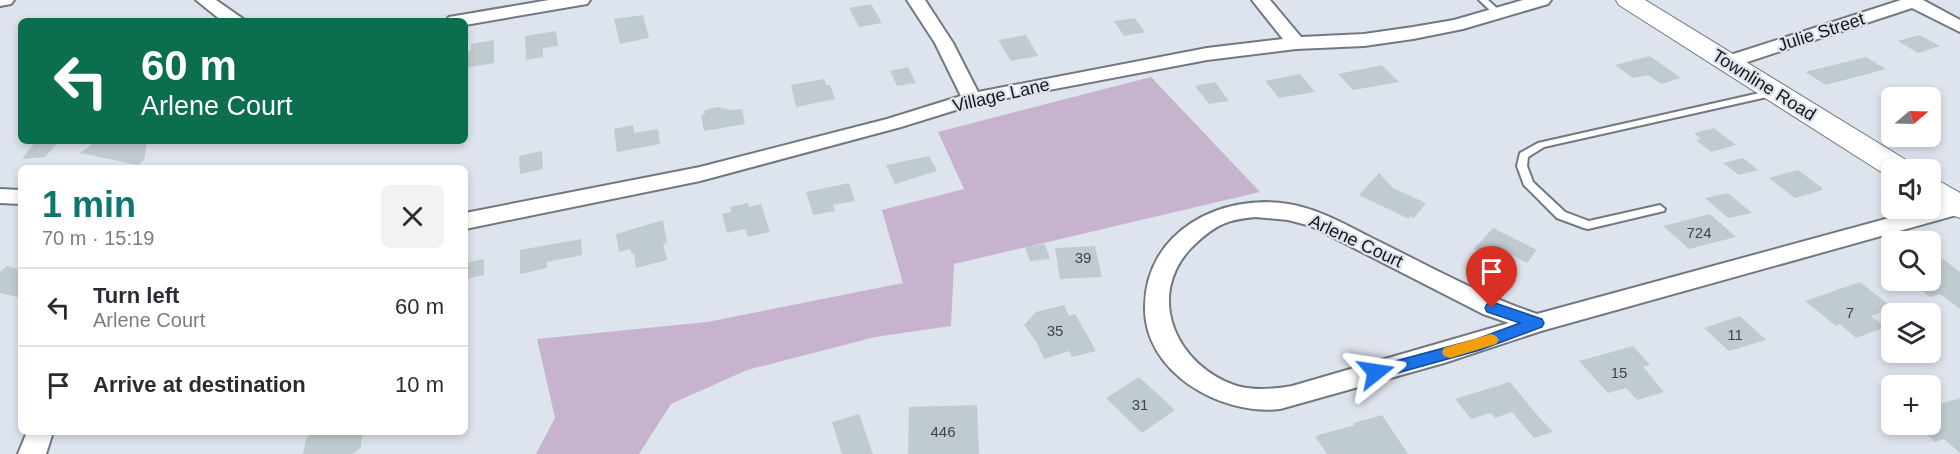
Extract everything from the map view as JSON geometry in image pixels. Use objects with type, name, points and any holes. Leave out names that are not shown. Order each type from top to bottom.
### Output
[{"type":"street","points":[[0,1],[5,0]]},
{"type":"street","points":[[205,0],[230,18]]},
{"type":"street","points":[[468,19],[580,0]]},
{"type":"street","points":[[916,0],[944,43],[972,99]]},
{"type":"street","points":[[1261,0],[1296,43]]},
{"type":"street","name":"Village Lane","points":[[468,220],[700,174],[894,123],[972,99],[1207,54],[1296,43],[1364,40],[1413,33],[1457,25],[1490,6],[1542,0]]},
{"type":"street","name":"Townline Road","points":[[1628,0],[1883,159]]},
{"type":"street","points":[[1912,1],[1960,27]]},
{"type":"street","name":"Julie Street","points":[[1728,62],[1912,1]]},
{"type":"street","points":[[0,196],[18,197]]},
{"type":"street","points":[[1941,196],[1960,207]]},
{"type":"street","name":"Arlene Court","points":[[1537,323],[1492,308],[1319,221],[1289,212],[1255,209],[1234,210],[1210,220],[1184,238],[1165,264],[1156,296],[1158,324],[1170,353],[1191,374],[1219,390],[1256,400],[1292,395],[1480,344],[1537,323],[1960,207]]},
{"type":"street","points":[[32,454],[39,435]]},
{"type":"lane","points":[[1660,209],[1588,225],[1570,218],[1561,214],[1528,183],[1522,166],[1523,155],[1541,145],[1776,92]]},
{"type":"shaded area","points":[[1151,77],[1260,192],[954,264],[951,326],[875,337],[747,370],[671,404],[639,454],[536,454],[555,418],[537,339],[707,322],[903,283],[882,210],[964,189],[938,132]]},
{"type":"building","points":[[871,4],[882,23],[859,27],[849,8]]},
{"type":"building","points":[[643,15],[649,38],[620,44],[614,19]]},
{"type":"building","points":[[1135,18],[1145,32],[1124,36],[1114,21]]},
{"type":"building","points":[[556,31],[558,46],[543,48],[543,57],[526,60],[525,36]]},
{"type":"building","points":[[1026,35],[1038,56],[1011,61],[998,40]]},
{"type":"building","points":[[1920,35],[1940,46],[1918,53],[1898,41]]},
{"type":"building","points":[[494,40],[494,63],[468,67],[468,52],[471,51],[471,44]]},
{"type":"building","points":[[1650,56],[1681,78],[1661,84],[1648,75],[1633,78],[1615,65]]},
{"type":"building","points":[[1866,57],[1886,69],[1826,85],[1805,72]]},
{"type":"building","points":[[1382,65],[1399,82],[1353,90],[1338,74]]},
{"type":"building","points":[[908,67],[916,83],[897,86],[890,71]]},
{"type":"building","points":[[1300,74],[1315,92],[1279,98],[1265,81]]},
{"type":"building","points":[[824,79],[826,85],[830,85],[835,99],[796,107],[791,85]]},
{"type":"building","points":[[1215,82],[1229,101],[1209,104],[1195,86]]},
{"type":"building","points":[[718,107],[732,110],[742,109],[745,124],[704,131],[701,115],[705,114],[704,111],[708,109]]},
{"type":"building","points":[[633,125],[634,133],[658,129],[660,144],[617,152],[614,129]]},
{"type":"building","points":[[1714,128],[1736,145],[1711,152],[1696,140],[1701,139],[1694,133]]},
{"type":"building","points":[[34,144],[56,144],[45,157],[22,159]]},
{"type":"building","points":[[92,144],[147,144],[144,160],[138,165],[80,153]]},
{"type":"building","points":[[542,151],[543,169],[520,174],[519,156]]},
{"type":"building","points":[[929,156],[937,171],[895,184],[886,165]]},
{"type":"building","points":[[1743,158],[1758,170],[1739,175],[1723,163]]},
{"type":"building","points":[[1798,170],[1823,190],[1795,198],[1769,178]]},
{"type":"building","points":[[1379,173],[1393,188],[1426,203],[1414,218],[1410,216],[1409,219],[1359,195]]},
{"type":"building","points":[[849,183],[855,201],[833,205],[835,211],[813,215],[806,192]]},
{"type":"building","points":[[1728,193],[1752,213],[1728,218],[1705,198]]},
{"type":"building","points":[[748,203],[749,207],[761,204],[770,232],[748,237],[745,229],[727,233],[722,214],[731,212],[730,207]]},
{"type":"building","points":[[1710,214],[1736,237],[1689,249],[1663,226]]},
{"type":"building","points":[[663,220],[667,243],[663,244],[667,260],[636,268],[634,253],[631,253],[630,249],[619,252],[616,234]]},
{"type":"building","points":[[1493,228],[1537,250],[1527,263],[1507,252],[1499,262],[1474,249]]},
{"type":"building","points":[[581,239],[582,255],[547,262],[547,268],[520,274],[520,250]]},
{"type":"building","points":[[1045,244],[1050,259],[1030,261],[1025,247]]},
{"type":"building","points":[[1095,246],[1102,277],[1060,279],[1055,248]]},
{"type":"building","points":[[484,259],[484,275],[468,278],[468,262]]},
{"type":"building","points":[[1941,260],[1960,272],[1960,309],[1940,294],[1930,297],[1923,291],[1941,291]]},
{"type":"building","points":[[7,266],[18,269],[18,297],[0,293],[0,272]]},
{"type":"building","points":[[1860,282],[1887,303],[1881,303],[1881,312],[1871,316],[1881,323],[1881,329],[1856,338],[1840,324],[1836,326],[1805,301]]},
{"type":"building","points":[[1064,305],[1069,316],[1075,314],[1096,351],[1072,357],[1069,351],[1044,359],[1037,343],[1024,325],[1036,312]]},
{"type":"building","points":[[1740,316],[1766,340],[1729,351],[1704,328]]},
{"type":"building","points":[[1633,346],[1650,365],[1643,367],[1664,392],[1637,400],[1626,388],[1608,393],[1579,361]]},
{"type":"building","points":[[1139,377],[1175,410],[1142,433],[1106,398]]},
{"type":"building","points":[[1510,382],[1553,432],[1534,438],[1512,412],[1495,418],[1491,413],[1471,419],[1455,399]]},
{"type":"building","points":[[1960,398],[1960,453],[1944,439],[1935,442],[1928,435],[1941,435],[1941,404]]},
{"type":"building","points":[[977,405],[979,454],[908,454],[909,407]]},
{"type":"building","points":[[859,414],[873,454],[842,454],[832,422]]},
{"type":"building","points":[[1382,415],[1408,454],[1327,454],[1315,436],[1355,425],[1353,423]]},
{"type":"building","points":[[310,435],[362,435],[361,447],[353,454],[303,454],[306,439]]},
{"type":"slow traffic","points":[[1450,352],[1491,340]]},
{"type":"route","points":[[1376,372],[1480,344],[1537,323],[1492,308]]}]
